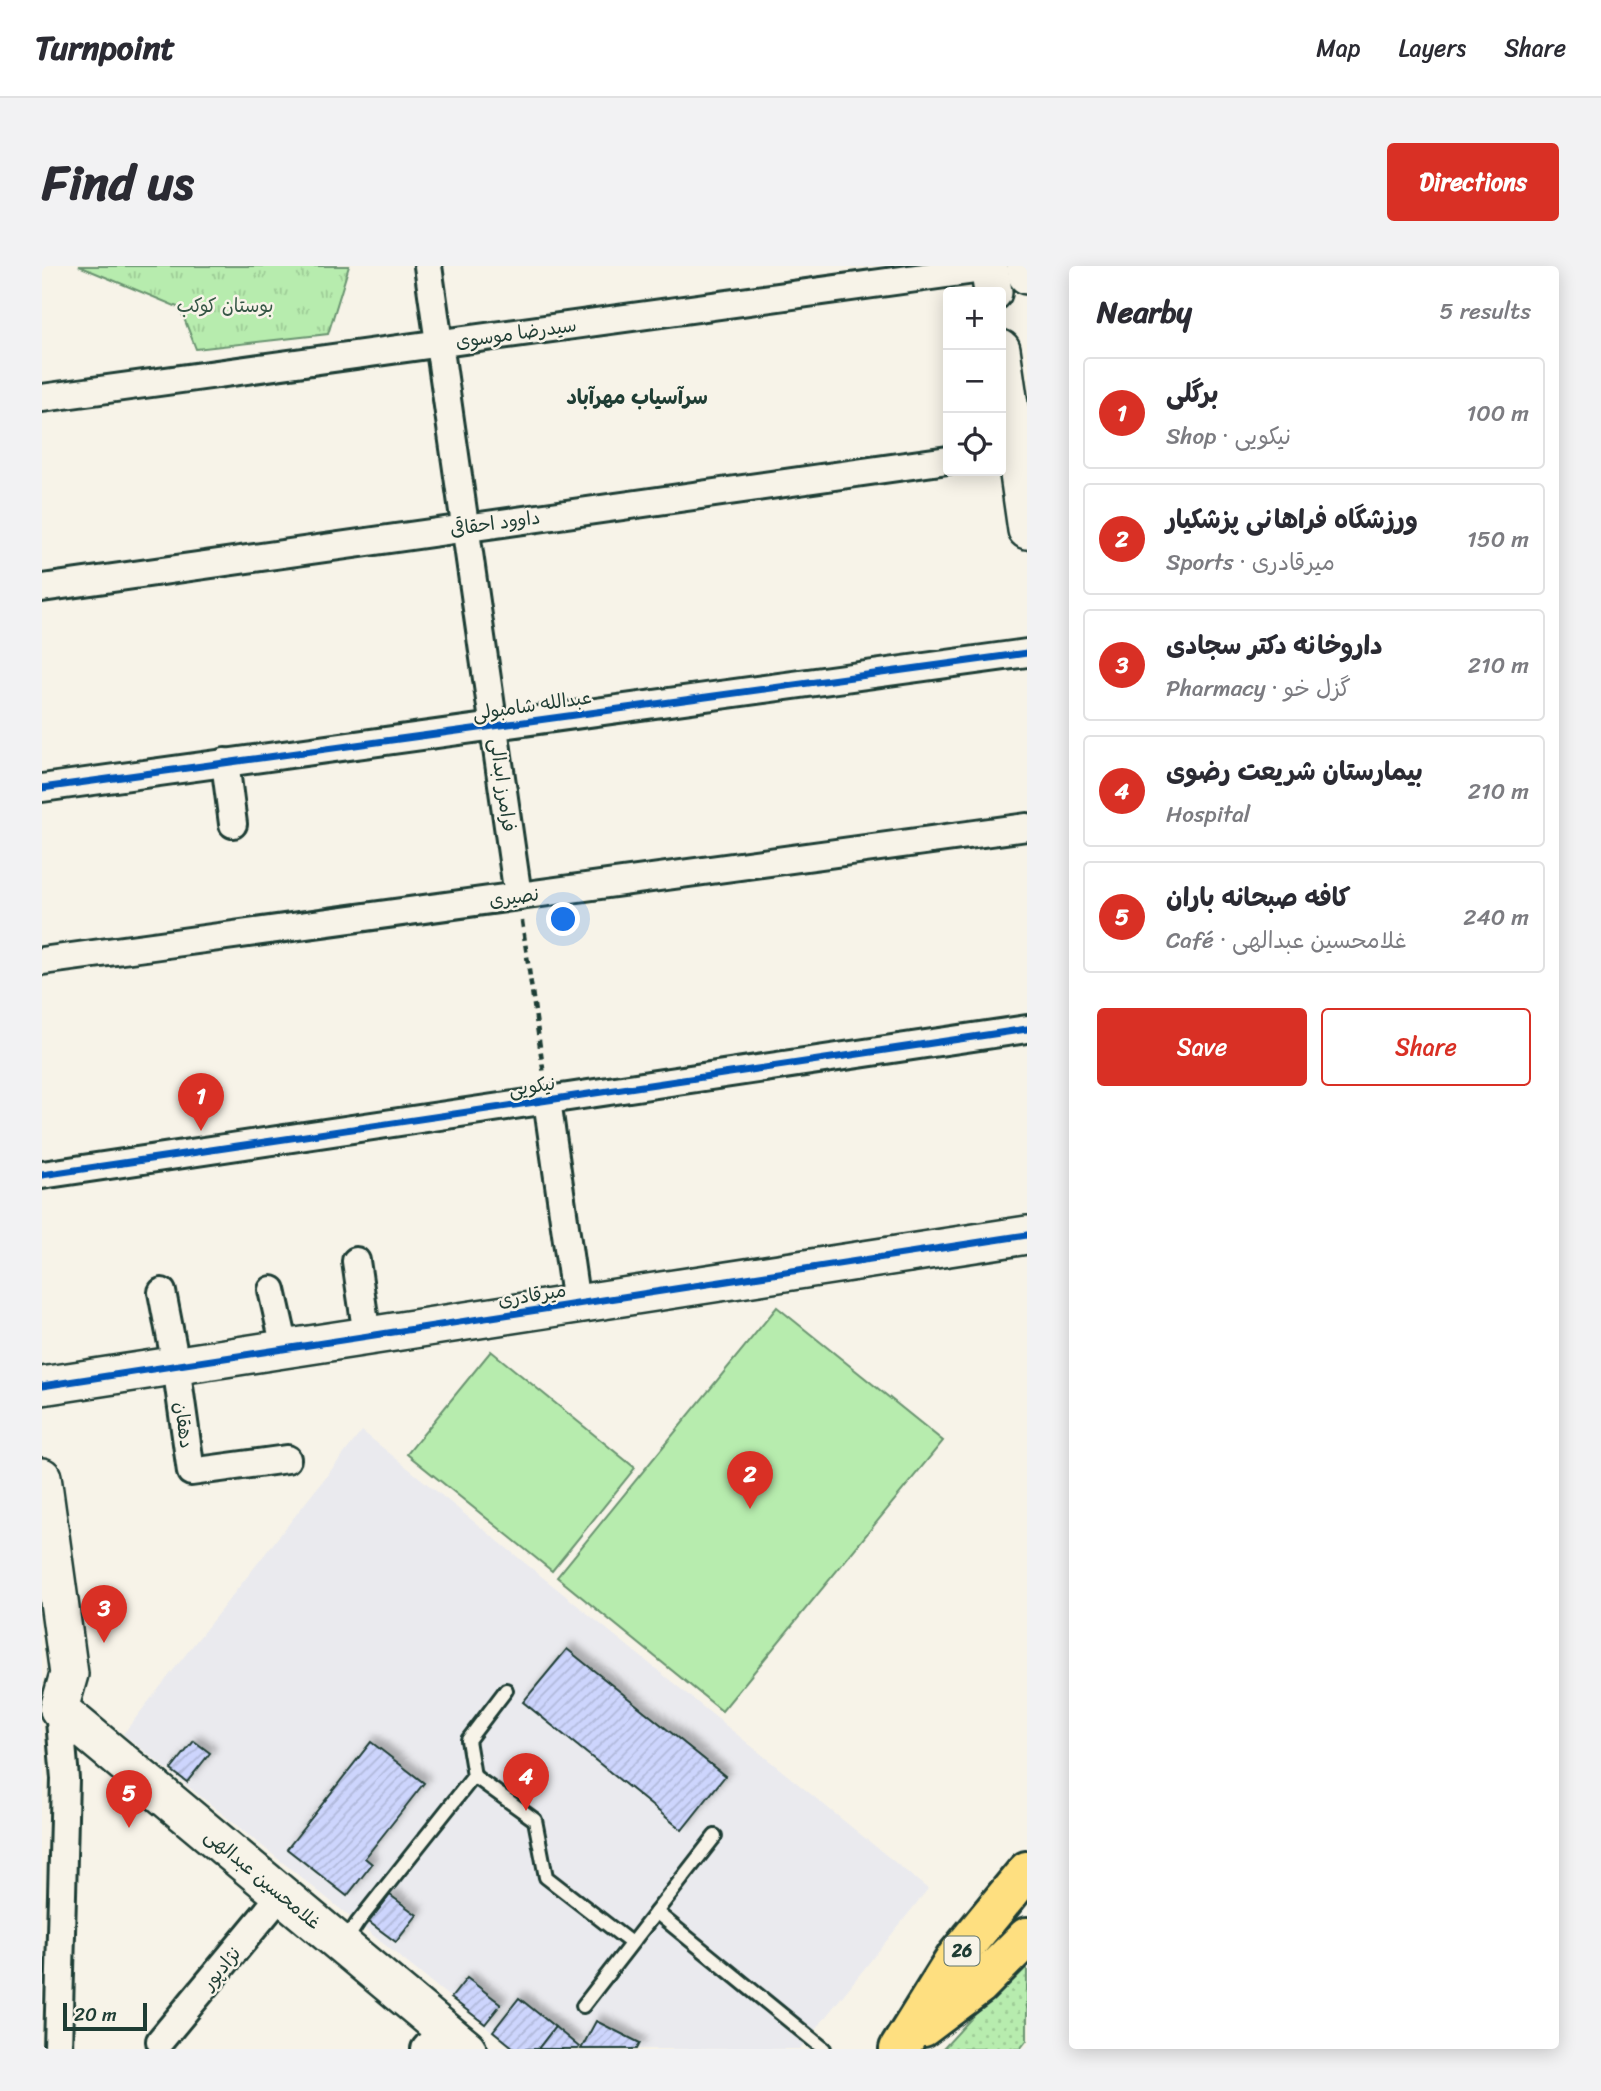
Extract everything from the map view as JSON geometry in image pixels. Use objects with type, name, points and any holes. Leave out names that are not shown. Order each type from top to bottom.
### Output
[{"type":"highway","name":"26","points":[[903,2044],[957,1956],[1027,1871]]},
{"type":"highway","points":[[903,2044],[979,1985],[1027,1937]]},
{"type":"street","name":"فرامرز ابدالی","points":[[428,266],[518,896]]},
{"type":"street","points":[[1026,266],[1027,275]]},
{"type":"street","name":"سیدرضا موسوی","points":[[42,398],[439,343],[990,276]]},
{"type":"street","points":[[1001,350],[1008,452],[1027,530]]},
{"type":"street","name":"داوود احقاقی","points":[[42,588],[943,461]]},
{"type":"street","name":"عبدالله شامبولی","points":[[42,788],[1027,653]]},
{"type":"street","points":[[225,762],[233,824]]},
{"type":"street","name":"نصیری","points":[[42,961],[1027,827]]},
{"type":"street","name":"نیکویی","points":[[42,1175],[1027,1029]]},
{"type":"street","points":[[547,1100],[576,1304]]},
{"type":"street","name":"میرقادری","points":[[42,1385],[1027,1235]]},
{"type":"street","points":[[356,1261],[367,1336]]},
{"type":"street","points":[[272,1290],[285,1348]]},
{"type":"street","points":[[162,1292],[176,1365]]},
{"type":"street","name":"دهقان","points":[[176,1365],[191,1472],[287,1459]]},
{"type":"street","points":[[42,1477],[69,1674],[51,1710],[65,1779],[52,1854],[51,2021],[58,2049]]},
{"type":"street","points":[[42,1617],[56,1576]]},
{"type":"street","name":"غلامحسین عبدالهی","points":[[51,1710],[342,1945],[445,2042]]},
{"type":"street","name":"نژادپور","points":[[160,2041],[281,1895]]},
{"type":"lane","points":[[506,1690],[468,1740],[474,1776],[535,1820],[546,1877],[631,1943]]},
{"type":"lane","points":[[342,1945],[474,1776]]},
{"type":"lane","points":[[583,2006],[715,1836]]},
{"type":"lane","points":[[656,1912],[824,2049]]},
{"type":"path","points":[[518,896],[547,1100]]},
{"type":"shaded area","points":[[362,1431],[928,1889],[800,2049],[514,2049],[123,1734]]},
{"type":"green space","name":"بوستان کوکب","points":[[79,266],[349,266],[328,334],[196,349],[180,308]]},
{"type":"green space","points":[[777,1307],[943,1441],[722,1711],[557,1577]]},
{"type":"green space","points":[[491,1351],[635,1468],[552,1571],[407,1454]]},
{"type":"green space","points":[[1027,1958],[1027,2040],[1020,2049],[943,2049]]},
{"type":"building","points":[[567,1649],[725,1776],[682,1830],[523,1702]]},
{"type":"building","points":[[194,1741],[210,1753],[187,1782],[171,1770]]},
{"type":"building","points":[[371,1742],[424,1783],[365,1858],[372,1864],[347,1896],[287,1849]]},
{"type":"building","points":[[390,1895],[417,1915],[396,1942],[369,1922]]},
{"type":"building","points":[[467,1978],[501,2004],[485,2024],[451,1998]]},
{"type":"building","points":[[519,1998],[555,2027],[538,2049],[515,2049],[493,2031]]},
{"type":"building","points":[[596,2021],[640,2043],[637,2049],[581,2049]]},
{"type":"building","points":[[555,2027],[579,2047],[578,2049],[538,2049]]},
{"type":"cycle path","points":[[42,788],[1027,653]]},
{"type":"cycle path","points":[[42,1175],[1027,1029]]},
{"type":"cycle path","points":[[42,1386],[1027,1235]]},
{"type":"place","name":"برگلی","points":[[201,1131]]},
{"type":"place","name":"ورزشگاه فراهانی پزشکیار","points":[[750,1509]]},
{"type":"place","name":"داروخانه دکتر سجادی","points":[[104,1643]]},
{"type":"place","name":"بیمارستان شریعت رضوی","points":[[526,1811]]},
{"type":"place","name":"کافه صبحانه باران","points":[[129,1828]]},
{"type":"district","name":"سرآسیاب مهرآباد","points":[[637,397]]}]
